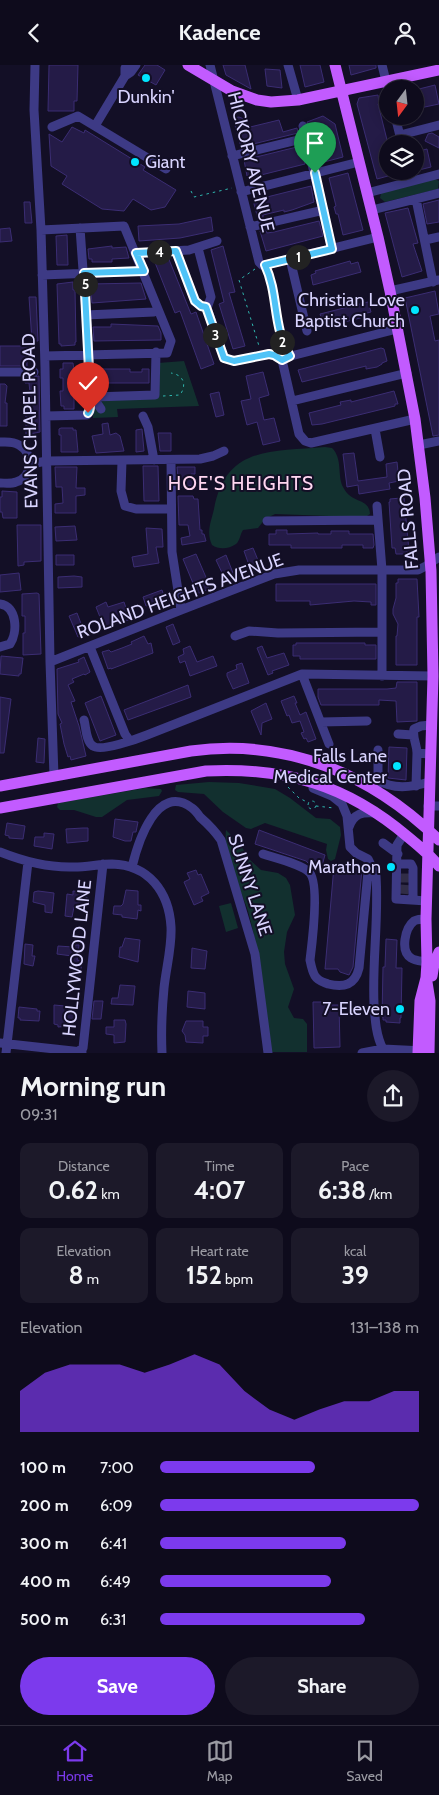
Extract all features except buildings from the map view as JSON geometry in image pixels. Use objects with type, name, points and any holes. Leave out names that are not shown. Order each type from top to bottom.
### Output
[{"type":"main road","points":[[188,65],[232,91],[257,100],[280,102],[298,100],[341,91],[379,86]]},
{"type":"main road","name":"FALLS ROAD","points":[[335,65],[372,210],[407,373],[435,560],[431,725],[434,769],[429,782],[434,806],[428,830],[426,978],[420,1001],[424,1052]]},
{"type":"main road","points":[[404,80],[439,70]]},
{"type":"main road","points":[[0,786],[192,751],[220,748],[276,752],[317,763],[377,786],[439,841]]},
{"type":"main road","points":[[0,808],[206,771],[264,772],[286,775],[322,785],[355,799],[404,834],[439,866]]},
{"type":"main road","points":[[430,1001],[434,964],[439,952]]},
{"type":"main road","name":"FALLS ROAD","points":[[424,1052],[430,1001],[426,978]]},
{"type":"street","name":"EVANS CHAPEL ROAD","points":[[35,65],[34,111],[41,230],[45,356],[50,662],[54,776]]},
{"type":"street","points":[[95,126],[125,76],[127,65]]},
{"type":"street","points":[[125,76],[131,73],[136,65]]},
{"type":"street","name":"HICKORY AVENUE","points":[[210,65],[232,155],[237,189],[261,266]]},
{"type":"street","points":[[288,65],[298,100]]},
{"type":"street","points":[[382,65],[386,80]]},
{"type":"street","points":[[438,65],[439,70]]},
{"type":"street","points":[[52,127],[78,116],[166,169]]},
{"type":"street","points":[[412,135],[439,125]]},
{"type":"street","points":[[304,126],[332,249]]},
{"type":"street","points":[[232,155],[306,139]]},
{"type":"street","points":[[237,189],[359,162]]},
{"type":"street","points":[[367,193],[439,174]]},
{"type":"street","points":[[372,210],[439,193]]},
{"type":"street","points":[[390,291],[436,281],[416,199]]},
{"type":"street","points":[[250,227],[324,210]]},
{"type":"street","points":[[41,230],[124,226],[171,341],[168,353],[45,356]]},
{"type":"street","points":[[80,228],[90,389],[101,409]]},
{"type":"street","points":[[261,266],[378,237]]},
{"type":"street","points":[[425,241],[439,237]]},
{"type":"street","points":[[136,253],[198,248],[217,241]]},
{"type":"street","points":[[198,248],[212,297],[206,307]]},
{"type":"street","points":[[176,251],[195,301],[201,306],[206,307]]},
{"type":"street","points":[[290,259],[307,331]]},
{"type":"street","points":[[42,275],[144,271]]},
{"type":"street","points":[[206,307],[224,358],[234,361],[269,354],[286,358],[397,329]]},
{"type":"street","points":[[86,315],[154,312]]},
{"type":"street","points":[[93,397],[155,395],[156,352]]},
{"type":"street","points":[[286,358],[292,401],[302,438],[311,443],[415,419]]},
{"type":"street","points":[[0,372],[34,372]]},
{"type":"street","points":[[292,401],[407,373]]},
{"type":"street","points":[[46,416],[86,415],[90,411],[90,400],[93,397]]},
{"type":"street","points":[[143,415],[148,427],[154,461]]},
{"type":"street","points":[[375,429],[380,457]]},
{"type":"street","points":[[419,445],[439,441]]},
{"type":"street","points":[[0,442],[11,442],[21,446],[28,456],[30,464],[27,474],[21,480],[12,483],[0,483]]},
{"type":"street","points":[[30,464],[47,461],[200,459],[224,451]]},
{"type":"street","points":[[171,460],[172,552],[181,609]]},
{"type":"street","points":[[122,461],[121,491],[125,506],[136,509],[171,509]]},
{"type":"street","points":[[377,506],[382,570],[382,676]]},
{"type":"street","points":[[267,521],[378,520]]},
{"type":"street","name":"ROLAND HEIGHTS AVENUE","points":[[50,662],[274,574],[299,570],[418,570],[435,560]]},
{"type":"street","points":[[0,604],[7,606],[12,611],[14,628],[12,641],[7,646],[0,647]]},
{"type":"street","points":[[235,636],[249,631],[278,633],[382,632]]},
{"type":"street","points":[[90,647],[125,734],[130,741]]},
{"type":"street","points":[[84,720],[89,742],[97,747],[104,747],[130,741],[302,674],[433,675]]},
{"type":"street","points":[[302,674],[329,744]]},
{"type":"street","points":[[321,722],[367,721]]},
{"type":"street","points":[[416,786],[417,745],[413,735],[414,729],[431,725]]},
{"type":"street","points":[[398,735],[413,735]]},
{"type":"street","points":[[417,753],[434,747]]},
{"type":"street","points":[[378,750],[377,786],[416,786],[429,782]]},
{"type":"street","points":[[264,772],[318,790],[338,800],[345,809],[352,849],[370,861],[376,876],[377,886],[374,982],[375,1016],[378,1037],[383,1049]]},
{"type":"street","name":"SUNNY LANE","points":[[132,867],[147,826],[155,813],[164,804],[172,801],[192,808],[215,831],[221,840],[255,954],[268,1053]]},
{"type":"street","points":[[348,829],[351,821],[357,814],[363,812],[376,813]]},
{"type":"street","points":[[404,834],[397,845],[399,878],[396,899],[427,901]]},
{"type":"street","points":[[384,843],[398,859],[411,864],[413,868],[413,900]]},
{"type":"street","points":[[0,852],[28,862],[59,867],[104,864],[132,867],[148,875],[154,881],[160,890],[169,913],[171,928],[162,1011],[162,1053]]},
{"type":"street","points":[[263,854],[302,868],[310,873],[314,881],[310,960],[312,969],[320,981],[340,986],[348,985],[356,978],[358,973],[370,861]]},
{"type":"street","points":[[28,862],[4,1046],[79,1052]]},
{"type":"street","name":"HOLLYWOOD LANE","points":[[79,1052],[83,1048],[104,864]]},
{"type":"street","points":[[412,878],[427,879]]},
{"type":"street","points":[[426,919],[417,920],[408,928],[404,947],[406,953],[411,958],[427,963]]},
{"type":"street","points":[[362,1053],[383,1049],[424,1052]]},
{"type":"path","points":[[191,191],[194,197],[237,189]]},
{"type":"path","points":[[260,349],[240,280],[261,266],[271,280],[286,358]]},
{"type":"path","points":[[155,395],[175,397],[180,395],[184,388],[184,380],[171,373]]},
{"type":"path","points":[[288,787],[299,798],[308,803],[310,809],[316,806],[336,808]]},
{"type":"path","points":[[315,795],[313,801],[316,806]]},
{"type":"path","points":[[308,803],[313,801]]},
{"type":"green space","points":[[435,179],[439,181],[438,189],[385,202],[380,198],[381,193]]},
{"type":"green space","points":[[184,361],[199,406],[117,409],[118,417],[93,418],[93,399],[157,398],[158,363]]},
{"type":"green space","points":[[332,448],[338,457],[341,482],[347,493],[367,505],[370,514],[355,517],[275,514],[265,519],[258,528],[243,530],[238,541],[233,546],[221,548],[212,545],[209,536],[214,509],[220,488],[229,473],[241,463],[255,456],[270,452]]},
{"type":"green space","points":[[209,782],[239,783],[275,789],[316,818],[330,819],[340,827],[341,835],[335,859],[331,861],[328,859],[327,844],[265,823],[251,829],[246,828],[223,812],[204,794],[178,792],[175,790],[176,785]]},
{"type":"green space","points":[[145,788],[161,789],[162,791],[159,796],[127,800],[102,817],[74,810],[60,810],[57,807],[58,803]]},
{"type":"green space","points":[[226,830],[240,844],[249,859],[261,870],[278,873],[286,878],[290,885],[295,915],[287,932],[284,952],[285,964],[294,989],[288,1007],[294,1018],[303,1019],[307,1024],[307,1052],[271,1052],[256,946],[248,911],[227,849]]},
{"type":"green space","points":[[231,903],[238,928],[226,932],[219,906]]},
{"type":"tunnel","points":[[400,878],[411,878]]},
{"type":"tunnel","points":[[400,889],[411,890]]},
{"type":"place","name":"Dunkin'","points":[[146,78]]},
{"type":"place","name":"Giant","points":[[135,162]]},
{"type":"place","name":"Christian Love Baptist Church","points":[[415,310]]},
{"type":"place","name":"Falls Lane Medical Center","points":[[397,766]]},
{"type":"place","name":"Marathon","points":[[391,867]]},
{"type":"place","name":"7-Eleven","points":[[400,1009]]},
{"type":"district","name":"HOE'S HEIGHTS","points":[[241,483]]},
{"type":"route","points":[[88,413],[90,411],[90,400],[93,397],[90,389],[84,273],[144,271],[136,253],[176,251],[195,301],[201,306],[206,307],[224,358],[234,361],[260,354],[269,354],[282,360],[290,356],[282,342],[271,280],[265,265],[332,249],[315,173]]}]
